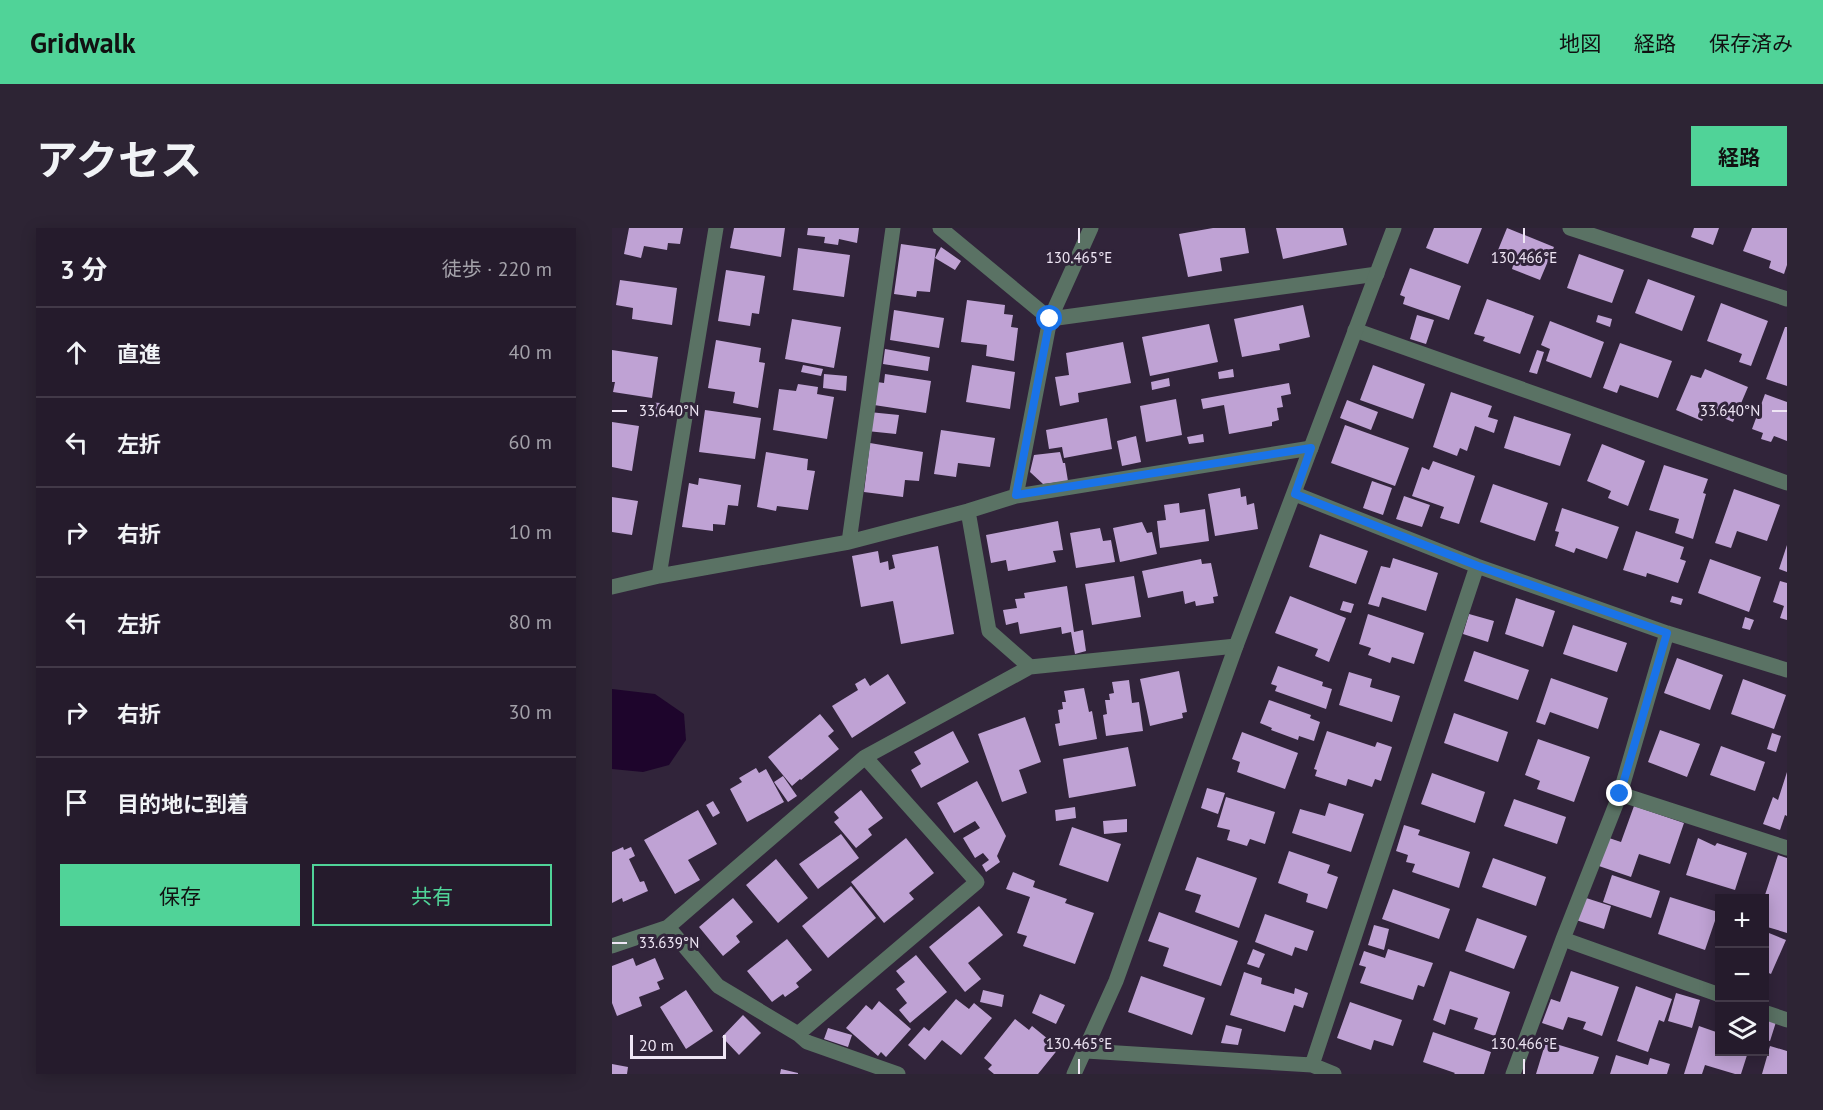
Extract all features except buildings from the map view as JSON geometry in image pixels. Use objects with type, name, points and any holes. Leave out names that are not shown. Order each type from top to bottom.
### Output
[{"type":"street","points":[[659,576],[716,228]]},
{"type":"street","points":[[849,542],[893,228]]},
{"type":"street","points":[[940,228],[1050,319],[1377,274]]},
{"type":"street","points":[[1016,495],[1050,319],[1091,228]]},
{"type":"street","points":[[1074,1074],[1116,981],[1236,646],[1394,228]]},
{"type":"street","points":[[1570,228],[1787,299]]},
{"type":"street","points":[[1355,330],[1787,483]]},
{"type":"street","points":[[612,587],[659,576],[849,542],[968,511],[1016,495],[1311,448]]},
{"type":"street","points":[[1295,494],[1478,566],[1667,633],[1787,670]]},
{"type":"street","points":[[968,511],[989,631],[1030,668]]},
{"type":"street","points":[[1312,1065],[1478,566]]},
{"type":"street","points":[[1513,1074],[1620,794],[1667,633]]},
{"type":"street","points":[[612,946],[668,927],[865,757],[1030,668],[1236,646]]},
{"type":"street","points":[[798,1034],[977,882],[865,757]]},
{"type":"street","points":[[1620,794],[1787,848]]},
{"type":"street","points":[[668,927],[718,986],[798,1034],[807,1042],[898,1074]]},
{"type":"street","points":[[1563,939],[1715,995]]},
{"type":"street","points":[[1769,1014],[1787,1020]]},
{"type":"street","points":[[1086,1051],[1312,1065],[1335,1074]]},
{"type":"shaded area","points":[[612,689],[655,694],[684,714],[686,740],[669,765],[643,772],[612,769]]},
{"type":"route","points":[[1050,319],[1016,495],[1311,448],[1295,494],[1478,566],[1667,633],[1620,794]]}]
